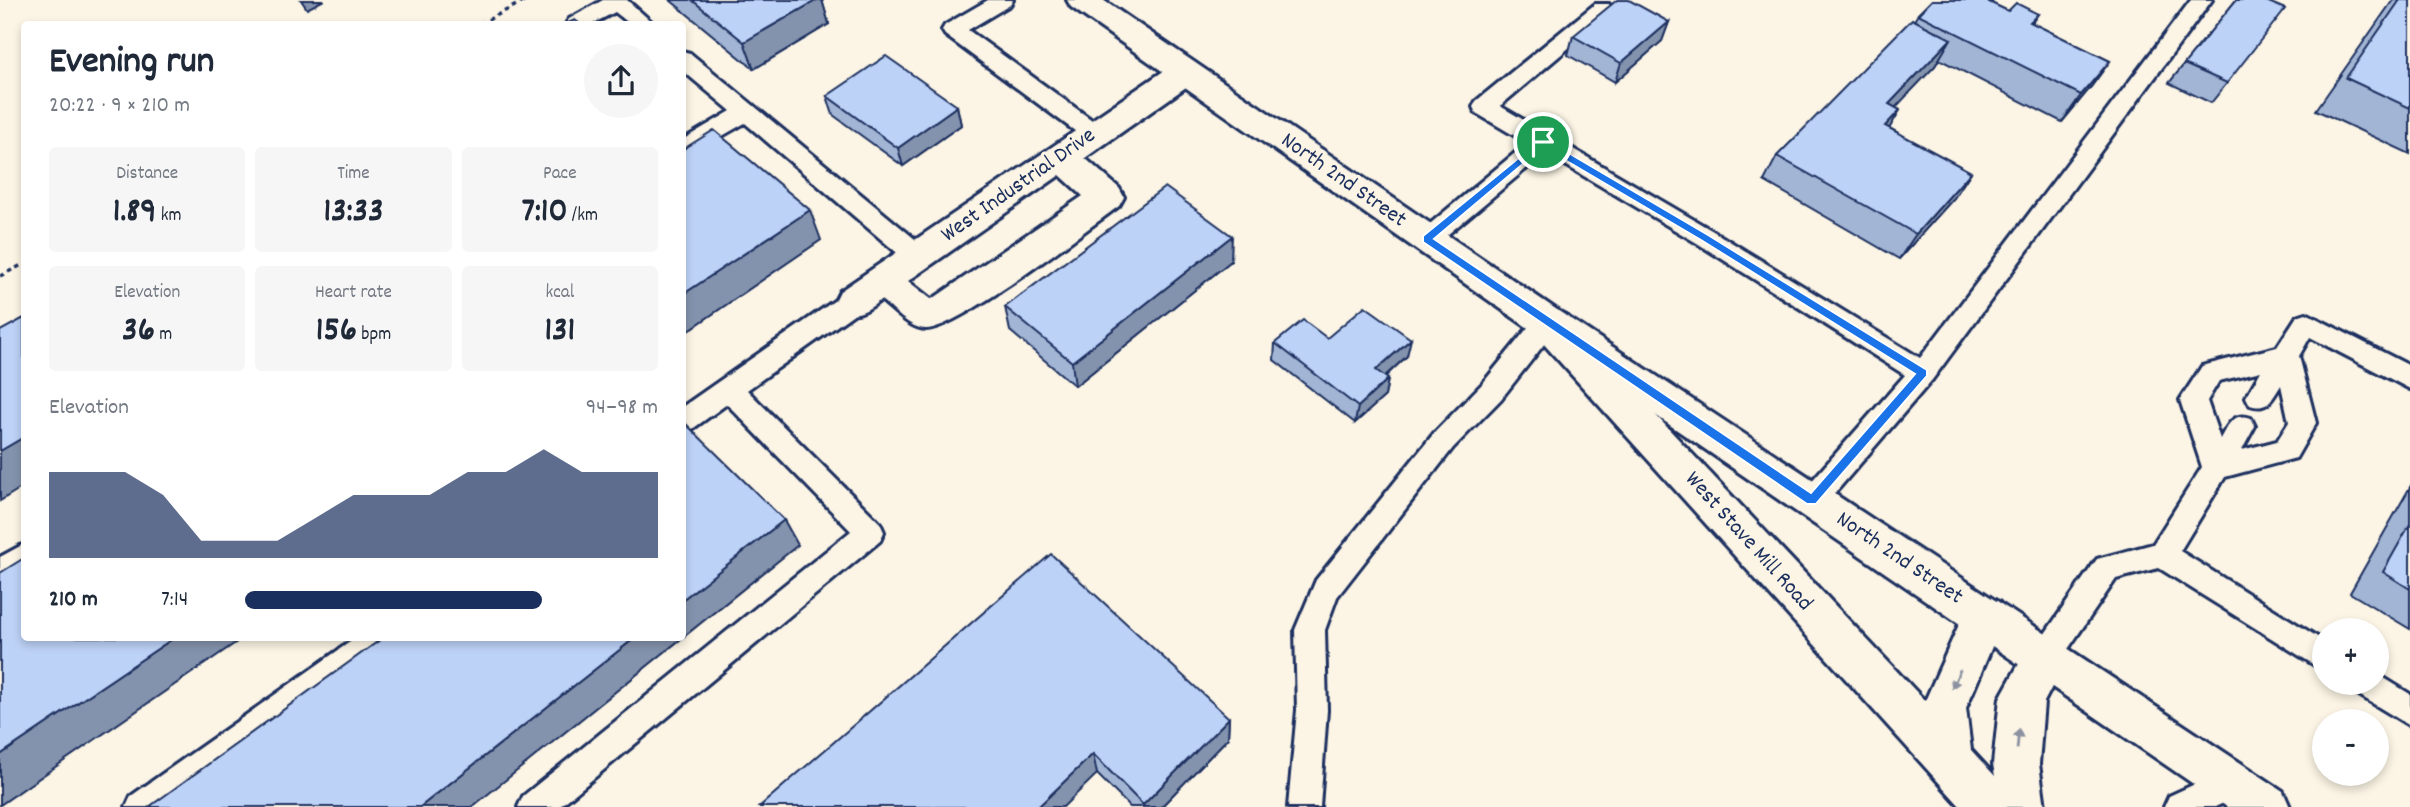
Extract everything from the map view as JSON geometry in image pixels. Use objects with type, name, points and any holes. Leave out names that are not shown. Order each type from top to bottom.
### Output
[{"type":"street","name":"North 2nd Street","points":[[1082,0],[1546,322],[2267,807]]},
{"type":"street","name":"West Industrial Drive","points":[[853,301],[1185,72]]},
{"type":"street","points":[[882,281],[926,315],[946,309],[1107,197],[1062,157]]},
{"type":"street","name":"West Stave Mill Road","points":[[1546,322],[1992,807]]},
{"type":"street","points":[[1949,762],[1944,708],[1984,616]]},
{"type":"street","points":[[2022,807],[2016,764],[2022,698],[2045,658]]},
{"type":"lane","points":[[1003,0],[953,30],[1095,134]]},
{"type":"lane","points":[[1812,500],[1923,373],[2202,0]]},
{"type":"lane","points":[[582,21],[617,2],[639,21]]},
{"type":"lane","points":[[1602,9],[1484,107],[1705,237],[1923,373]]},
{"type":"lane","points":[[686,61],[918,256]]},
{"type":"lane","points":[[686,149],[746,112]]},
{"type":"lane","points":[[1427,239],[1543,142]]},
{"type":"lane","points":[[686,419],[853,301]]},
{"type":"lane","points":[[1304,807],[1312,710],[1310,631],[1326,589],[1444,440],[1492,391],[1546,322]]},
{"type":"lane","points":[[2259,397],[2306,323],[2410,378]]},
{"type":"lane","points":[[2216,468],[2193,400],[2211,373],[2286,355]]},
{"type":"lane","points":[[2216,468],[2286,450],[2303,423],[2286,355]]},
{"type":"lane","points":[[534,807],[870,532],[729,390]]},
{"type":"lane","points":[[2045,658],[2107,568],[2162,555],[2242,426]]},
{"type":"lane","points":[[2162,555],[2312,649]]},
{"type":"lane","points":[[0,572],[21,559]]},
{"type":"lane","points":[[142,807],[375,641]]},
{"type":"lane","points":[[2385,695],[2410,711]]},
{"type":"lane","points":[[2180,807],[2232,783]]},
{"type":"path","points":[[486,21],[526,0]]},
{"type":"path","points":[[0,276],[21,266]]},
{"type":"building","points":[[692,0],[817,0],[744,42]]},
{"type":"building","points":[[1617,0],[1629,0],[1669,22],[1621,63],[1573,36]]},
{"type":"building","points":[[1932,0],[1985,0],[2008,11],[2016,3],[2038,14],[2030,22],[2110,61],[2081,95],[1918,14]]},
{"type":"building","points":[[2236,0],[2264,0],[2285,9],[2227,83],[2184,64]]},
{"type":"building","points":[[2400,0],[2410,0],[2410,108],[2346,78]]},
{"type":"building","points":[[1912,19],[1951,39],[1889,104],[1900,110],[1885,126],[1971,172],[1916,234],[1777,156]]},
{"type":"building","points":[[886,56],[957,106],[898,148],[827,96]]},
{"type":"building","points":[[714,130],[810,210],[686,292],[686,148]]},
{"type":"building","points":[[1165,187],[1232,236],[1072,362],[1005,307]]},
{"type":"building","points":[[1365,306],[1411,339],[1376,370],[1388,379],[1358,407],[1275,343],[1303,320],[1327,338]]},
{"type":"building","points":[[21,320],[21,439],[0,451],[0,331]]},
{"type":"building","points":[[686,424],[784,520],[686,597]]},
{"type":"building","points":[[2410,524],[2410,589],[2383,572]]},
{"type":"building","points":[[1051,554],[1229,718],[1143,805],[1093,754],[1038,807],[759,807]]},
{"type":"building","points":[[21,560],[21,641],[169,641],[0,755],[0,573]]},
{"type":"building","points":[[378,641],[631,641],[420,807],[149,807]]},
{"type":"route","points":[[1543,142],[1705,237],[1923,373],[1812,500],[1427,239],[1543,142]]}]
